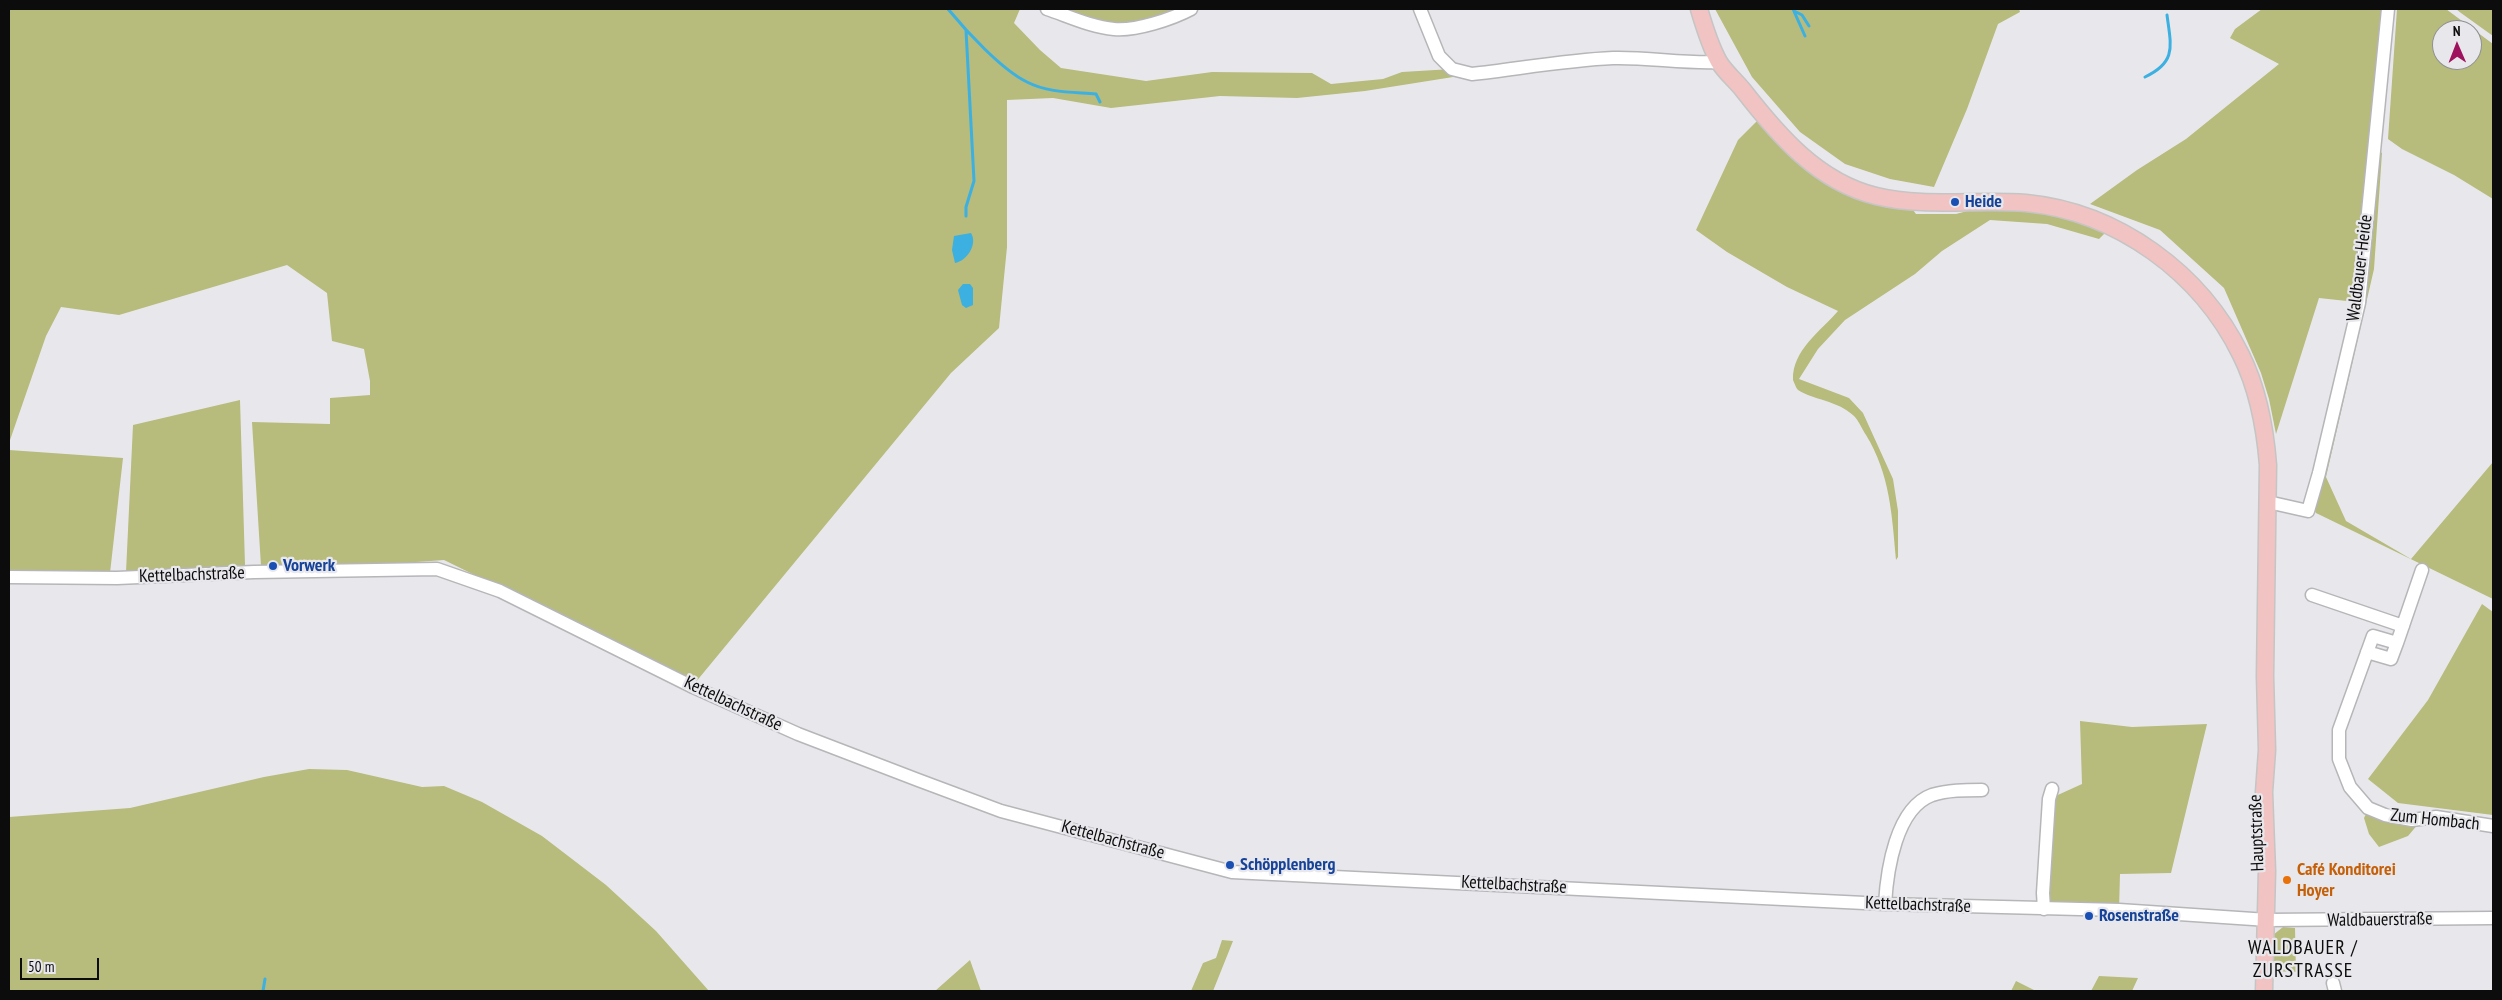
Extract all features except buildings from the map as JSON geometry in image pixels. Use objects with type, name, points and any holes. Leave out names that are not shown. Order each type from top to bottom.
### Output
[{"type":"main road","points":[[1699,9],[1720,62],[1763,117],[1792,148],[1811,164],[1855,189],[1896,200],[2026,203],[2065,210],[2116,229],[2172,266],[2210,305],[2242,356],[2252,382],[2265,435],[2268,502],[2265,676]]},
{"type":"main road","name":"Hauptstraße","points":[[2255,991],[2262,919],[2267,830],[2264,792],[2267,750],[2265,676]]},
{"type":"main road","name":"Hauptstraße","points":[[2264,991],[2255,786],[2265,676]]},
{"type":"street","points":[[1047,9],[1088,24],[1115,29],[1153,24],[1191,9]]},
{"type":"street","points":[[1420,9],[1439,56],[1452,70],[1472,74],[1611,58],[1648,58],[1694,64],[1720,62]]},
{"type":"street","name":"Waldbauer-Heide","points":[[2268,502],[2308,511],[2320,473],[2360,303],[2388,9]]},
{"type":"street","name":"Kettelbachstraße","points":[[9,577],[117,578],[254,572],[437,569],[500,591],[693,687],[798,734],[918,780],[1001,811],[1232,872],[1885,904],[2044,910],[2119,910],[2262,919]]},
{"type":"street","points":[[2367,652],[2391,659],[2422,570]]},
{"type":"street","points":[[2312,595],[2403,626]]},
{"type":"street","name":"Zum Hombach","points":[[2397,643],[2373,636],[2341,721],[2338,740],[2339,760],[2350,787],[2368,808],[2385,815],[2412,820],[2436,817],[2493,826]]},
{"type":"street","points":[[2044,910],[2044,864],[2049,799],[2052,789]]},
{"type":"street","points":[[1885,904],[1886,879],[1893,849],[1912,807],[1930,796],[1948,791],[1982,790]]},
{"type":"street","name":"Waldbauerstraße","points":[[2262,919],[2493,918]]},
{"type":"green space","points":[[9,9],[1020,9],[1014,23],[1040,50],[1061,68],[1146,81],[1212,72],[1312,73],[1331,84],[1383,79],[1402,72],[1452,69],[1472,74],[1365,91],[1297,98],[1220,96],[1111,108],[1053,98],[1007,100],[1007,247],[999,328],[951,373],[695,683],[444,560],[362,566],[261,566],[252,422],[330,424],[330,398],[370,395],[370,381],[364,349],[332,341],[327,293],[287,265],[119,315],[61,307],[46,336],[9,443]]},
{"type":"green space","points":[[1050,9],[1191,9],[1115,29]]},
{"type":"green space","points":[[1715,9],[2019,9],[2020,12],[1998,24],[1967,109],[1934,187],[1890,179],[1845,164],[1800,132],[1752,77]]},
{"type":"green space","points":[[2262,9],[2382,9],[2356,302],[2319,298],[2276,434],[2269,399],[2261,373],[2224,288],[2160,230],[2090,204],[2137,170],[2186,139],[2279,64],[2230,38],[2235,29]]},
{"type":"green space","points":[[2397,9],[2446,9],[2461,20],[2432,20],[2432,70],[2482,70],[2482,36],[2493,44],[2493,199],[2454,175],[2402,149],[2388,139]]},
{"type":"green space","points":[[2456,9],[2493,9],[2493,36],[2482,28],[2482,20],[2471,20]]},
{"type":"green space","points":[[1757,121],[1788,154],[1819,179],[1891,207],[1913,210],[1916,214],[1956,214],[1975,209],[2036,212],[2075,220],[2106,232],[2099,239],[2047,224],[1990,220],[1942,251],[1915,274],[1845,320],[1818,349],[1799,379],[1849,398],[1863,413],[1893,479],[1898,511],[1898,557],[1896,560],[1891,511],[1885,480],[1874,450],[1860,425],[1854,416],[1833,403],[1798,390],[1793,380],[1797,359],[1802,350],[1838,311],[1787,287],[1727,252],[1696,230],[1738,140]]},
{"type":"green space","points":[[2378,151],[2382,153],[2374,269],[2326,477],[2346,521],[2411,559],[2493,462],[2493,599],[2316,513],[2314,509],[2332,427]]},
{"type":"green space","points":[[240,400],[245,565],[126,572],[133,425]]},
{"type":"green space","points":[[9,450],[123,458],[110,573],[9,570]]},
{"type":"green space","points":[[2482,604],[2493,612],[2493,815],[2398,803],[2368,779],[2428,700]]},
{"type":"green space","points":[[2080,721],[2132,727],[2207,724],[2171,873],[2120,874],[2119,910],[2044,909],[2049,799],[2082,784]]},
{"type":"green space","points":[[309,769],[347,770],[422,787],[444,786],[482,802],[542,836],[606,885],[656,931],[709,991],[9,991],[9,817],[130,808],[264,777]]},
{"type":"green space","points":[[2368,810],[2419,823],[2408,836],[2379,847],[2369,834],[2364,818]]},
{"type":"green space","points":[[2283,927],[2295,928],[2296,972],[2271,971],[2273,935]]},
{"type":"green space","points":[[1222,940],[1233,941],[1213,991],[1191,991],[1203,963],[1216,958]]},
{"type":"green space","points":[[970,960],[981,991],[935,991]]},
{"type":"green space","points":[[2099,976],[2138,978],[2132,991],[2091,991]]},
{"type":"green space","points":[[2016,981],[2036,991],[2011,991]]},
{"type":"water","points":[[971,233],[973,242],[970,251],[964,259],[955,263],[952,250],[954,236]]},
{"type":"water","points":[[963,284],[970,284],[973,288],[973,305],[966,308],[962,305],[958,290]]},
{"type":"waterway","points":[[948,9],[985,49],[1017,76],[1035,86],[1043,88],[1096,94],[1100,102]]},
{"type":"waterway","points":[[1793,9],[1805,36]]},
{"type":"waterway","points":[[1794,11],[1802,15],[1809,26]]},
{"type":"waterway","points":[[2145,77],[2162,65],[2170,52],[2167,15]]},
{"type":"waterway","points":[[966,30],[974,181],[966,207],[966,216]]},
{"type":"waterway","points":[[263,991],[265,979]]},
{"type":"place","name":"Heide","points":[[1955,202]]},
{"type":"place","name":"Vorwerk","points":[[273,566]]},
{"type":"place","name":"Schöpplenberg","points":[[1230,865]]},
{"type":"place","name":"Café Konditorei Hoyer","points":[[2287,880]]},
{"type":"place","name":"Rosenstraße","points":[[2089,916]]},
{"type":"district","name":"WALDBAUER / ZURSTRASSE","points":[[2303,960]]}]
